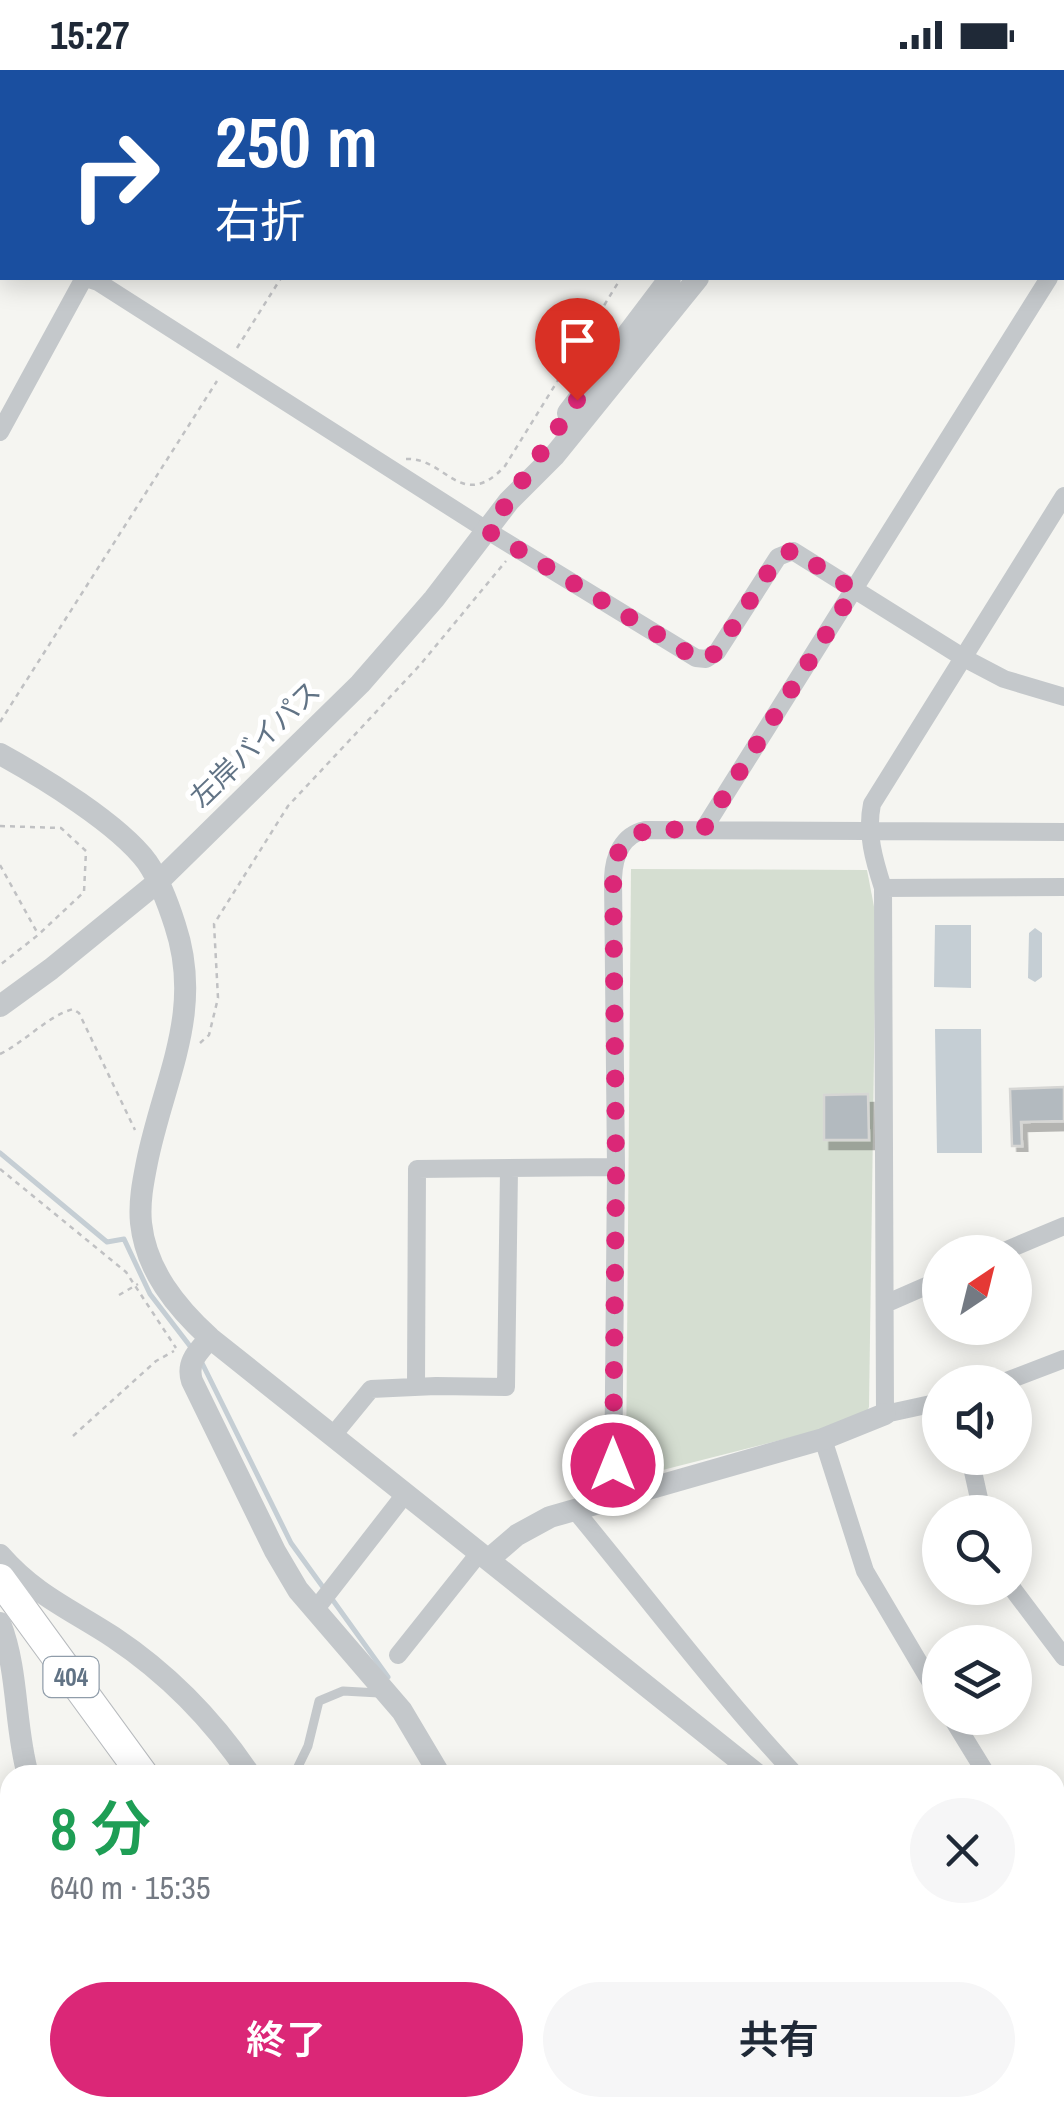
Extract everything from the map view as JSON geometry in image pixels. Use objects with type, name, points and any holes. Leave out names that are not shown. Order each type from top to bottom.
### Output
[{"type":"highway","name":"404","points":[[0,1579],[136,1765]]},
{"type":"street","points":[[0,432],[84,280]]},
{"type":"street","points":[[88,280],[696,658],[706,659],[717,652],[778,557],[793,550],[964,658],[1004,679],[1064,697]]},
{"type":"street","name":"左岸バイパス","points":[[0,1006],[159,881],[360,684],[518,492],[577,400],[668,280]]},
{"type":"street","name":"左岸バイパス","points":[[518,492],[554,456],[696,280]]},
{"type":"street","points":[[703,830],[1048,280]]},
{"type":"street","points":[[885,1414],[883,888],[870,832],[872,804],[1064,496]]},
{"type":"street","points":[[0,754],[60,792],[136,849],[159,881],[186,964],[187,990],[178,1048],[151,1139],[140,1200],[147,1281],[210,1338],[746,1765]]},
{"type":"street","points":[[613,1500],[613,866],[623,842],[634,832],[703,830],[1064,832]]},
{"type":"street","points":[[883,888],[1064,887]]},
{"type":"street","points":[[416,1387],[417,1169],[616,1167]]},
{"type":"street","points":[[334,1434],[371,1390],[506,1388],[509,1170]]},
{"type":"street","points":[[1032,1239],[1064,1226]]},
{"type":"street","points":[[885,1304],[922,1288]]},
{"type":"street","points":[[210,1338],[192,1361],[192,1381],[275,1550],[298,1590],[387,1693],[418,1734],[435,1765]]},
{"type":"street","points":[[1032,1371],[1064,1359]]},
{"type":"street","points":[[398,1655],[484,1555],[550,1517],[823,1439],[885,1414],[922,1406]]},
{"type":"street","points":[[823,1439],[865,1571],[922,1668]]},
{"type":"street","points":[[315,1610],[406,1493]]},
{"type":"street","points":[[574,1509],[702,1664],[734,1709],[787,1765]]},
{"type":"street","points":[[0,1555],[24,1582],[150,1664],[212,1724],[243,1765]]},
{"type":"street","points":[[1025,1605],[1064,1658]]},
{"type":"street","points":[[0,1623],[13,1669],[26,1765]]},
{"type":"street","points":[[962,1735],[980,1765]]},
{"type":"lane","points":[[301,1765],[319,1701],[344,1691],[387,1693]]},
{"type":"path","points":[[0,722],[280,280]]},
{"type":"path","points":[[388,465],[411,458],[421,460],[448,478],[468,485],[494,478],[620,280]]},
{"type":"path","points":[[178,1048],[203,1042],[209,1035],[218,998],[214,924],[288,806],[420,665],[512,554]]},
{"type":"path","points":[[0,826],[62,828],[86,850],[84,892],[38,936],[0,965]]},
{"type":"path","points":[[0,865],[38,936]]},
{"type":"path","points":[[0,1054],[61,1012],[73,1009],[79,1013],[132,1128],[151,1139]]},
{"type":"path","points":[[0,1170],[126,1272],[147,1281],[177,1350],[156,1361],[72,1436]]},
{"type":"path","points":[[119,1295],[147,1281]]},
{"type":"shaded area","points":[[631,869],[867,870],[876,917],[869,1407],[863,1419],[635,1477],[626,1470]]},
{"type":"shaded area","points":[[935,925],[971,925],[971,988],[934,987]]},
{"type":"shaded area","points":[[1035,928],[1042,933],[1042,977],[1035,982],[1028,978],[1029,933]]},
{"type":"shaded area","points":[[935,1029],[981,1029],[982,1153],[937,1153]]},
{"type":"building","points":[[1064,1087],[1064,1121],[1021,1122],[1022,1146],[1012,1146],[1010,1089]]},
{"type":"building","points":[[868,1094],[869,1140],[824,1140],[824,1095]]},
{"type":"waterway","points":[[0,1153],[107,1242],[124,1239],[150,1294],[193,1350]]},
{"type":"waterway","points":[[202,1363],[291,1543],[325,1590]]},
{"type":"waterway","points":[[332,1599],[388,1677]]},
{"type":"route","points":[[577,400],[488,531],[696,658],[706,659],[717,652],[778,557],[793,550],[854,590],[703,830],[634,832],[616,854],[613,1465]]}]
